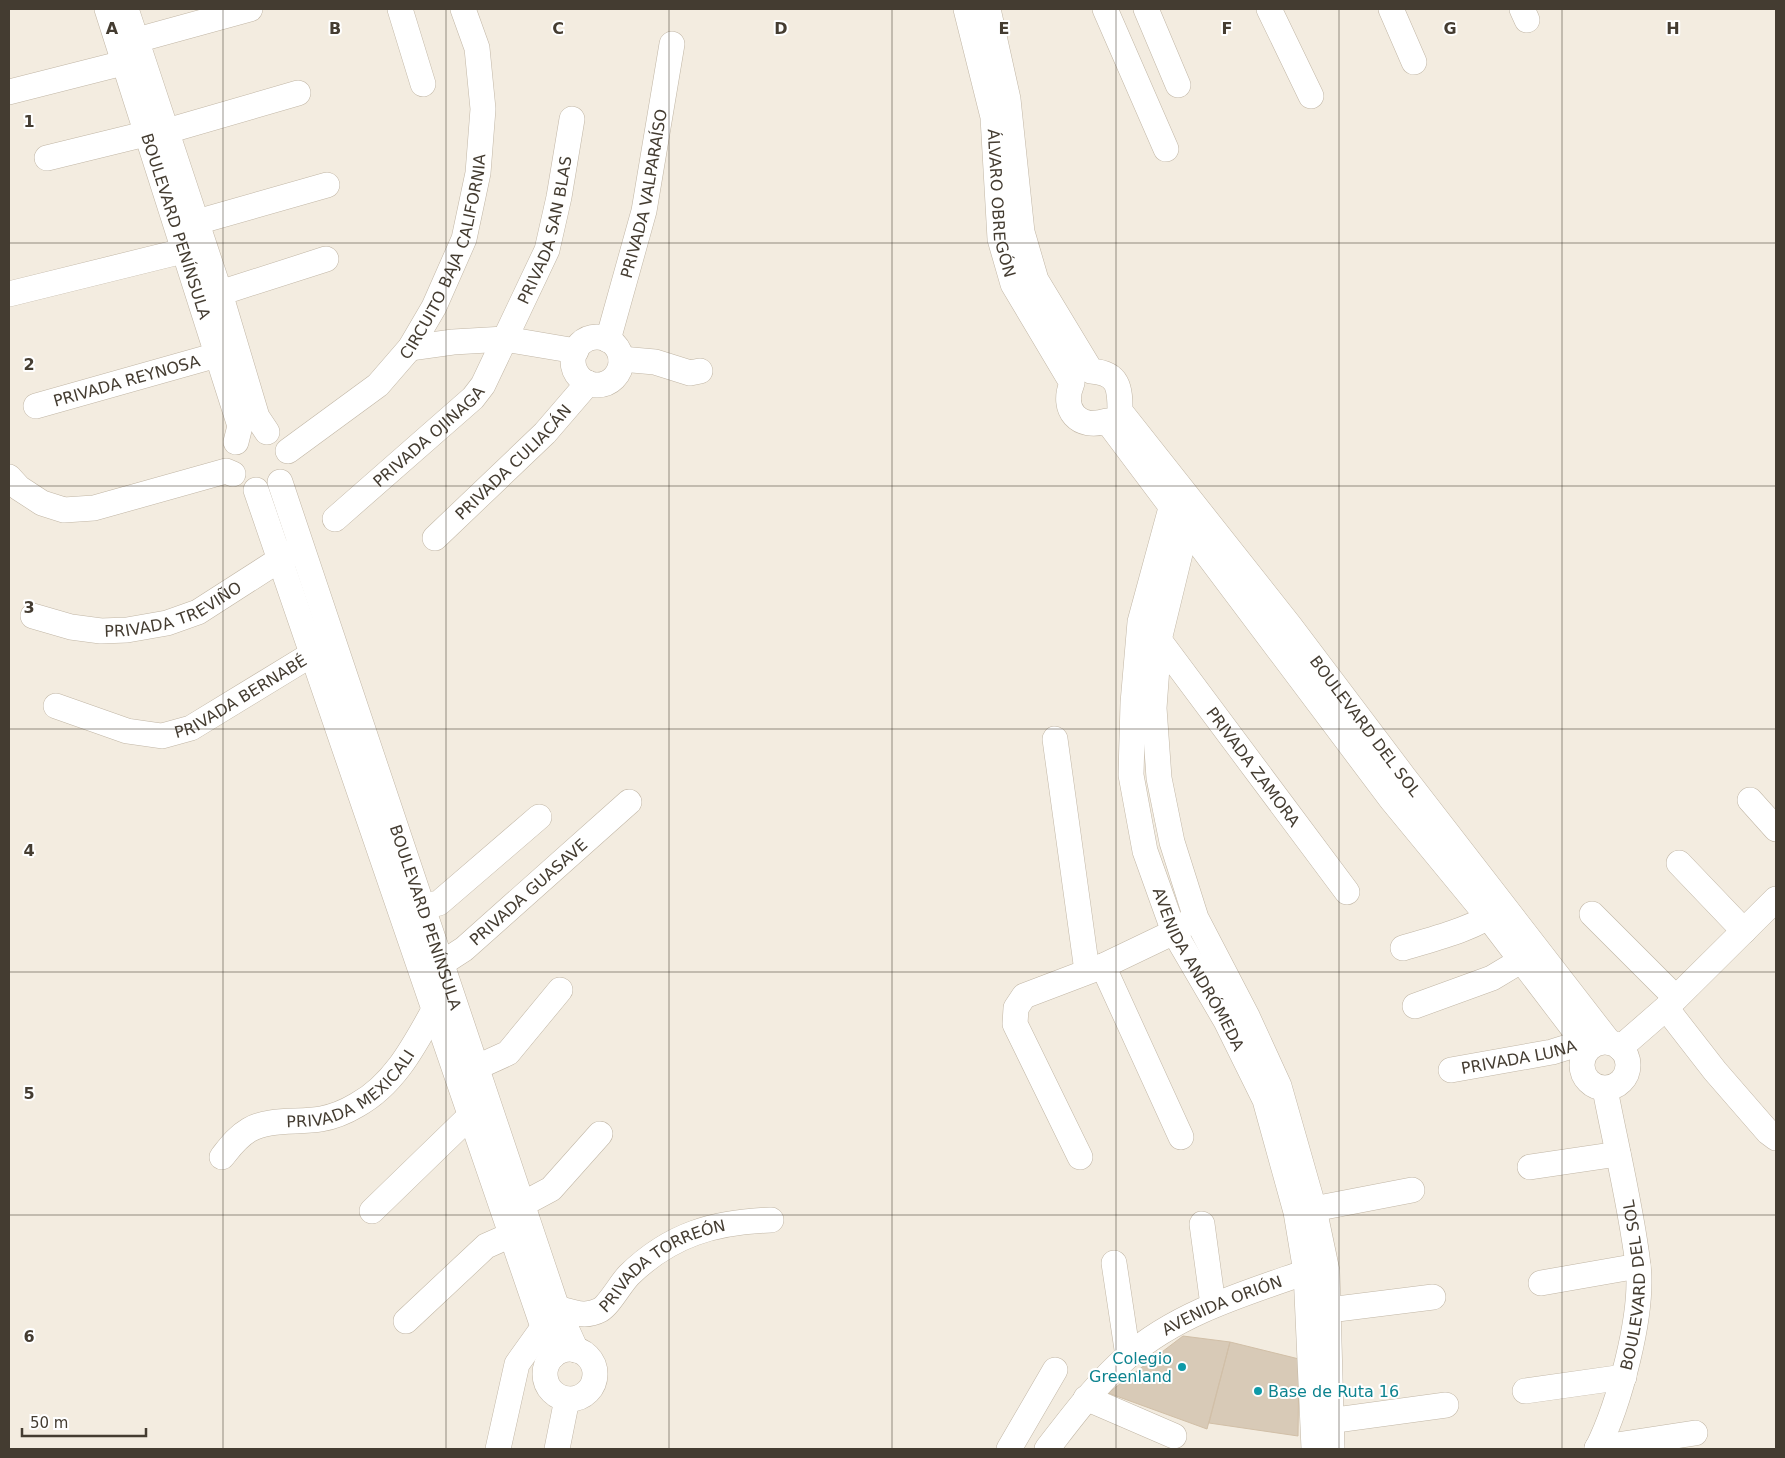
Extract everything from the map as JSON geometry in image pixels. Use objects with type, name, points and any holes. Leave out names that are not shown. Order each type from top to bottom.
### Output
[{"type":"street","name":"BOULEVARD PENÍNSULA","points":[[107,9],[134,53]]},
{"type":"street","name":"BOULEVARD PENÍNSULA","points":[[126,9],[134,53],[156,132],[195,240],[220,293],[257,417],[268,432]]},
{"type":"street","points":[[9,92],[134,53],[250,9]]},
{"type":"street","points":[[400,9],[423,84]]},
{"type":"street","name":"CIRCUITO BAJA CALIFORNIA","points":[[288,451],[378,385],[410,348],[434,307],[464,239],[478,173],[483,109],[477,48],[463,9]]},
{"type":"street","name":"ÁLVARO OBREGÓN","points":[[966,9],[993,117],[1000,239],[1013,284],[1082,377]]},
{"type":"street","name":"ÁLVARO OBREGÓN","points":[[988,9],[1008,99],[1024,240],[1036,280],[1082,377]]},
{"type":"street","points":[[1105,9],[1166,149]]},
{"type":"street","points":[[1146,9],[1178,85]]},
{"type":"street","points":[[1269,9],[1311,96]]},
{"type":"street","points":[[1391,9],[1414,62]]},
{"type":"street","name":"PRIVADA VALPARAÍSO","points":[[615,350],[644,211],[672,44]]},
{"type":"street","points":[[47,158],[156,132],[298,93]]},
{"type":"street","name":"PRIVADA SAN BLAS","points":[[505,339],[547,250],[559,197],[572,119]]},
{"type":"street","points":[[9,294],[195,240],[327,185]]},
{"type":"street","name":"BOULEVARD PENÍNSULA","points":[[195,240],[217,355],[240,426],[236,442]]},
{"type":"street","points":[[220,293],[326,259]]},
{"type":"street","points":[[615,350],[617,375],[612,381],[596,385],[582,380],[574,366],[576,351],[586,340],[593,338],[615,350],[690,373],[700,371]]},
{"type":"street","points":[[410,348],[505,339],[576,351]]},
{"type":"street","name":"PRIVADA OJINAGA","points":[[335,520],[473,398],[484,385],[505,339]]},
{"type":"street","name":"PRIVADA REYNOSA","points":[[36,406],[217,355]]},
{"type":"street","points":[[1100,372],[1116,381],[1120,390],[1113,416],[1090,424],[1075,416],[1068,402],[1068,394],[1082,377],[1100,372]]},
{"type":"street","name":"PRIVADA CULIACÁN","points":[[434,538],[545,433],[588,383]]},
{"type":"street","name":"BOULEVARD DEL SOL","points":[[1113,416],[1600,1045]]},
{"type":"street","points":[[9,477],[19,488],[42,503],[64,510],[94,508],[226,470],[233,474],[247,488],[266,490],[280,482],[288,470],[290,460],[284,442],[268,432],[248,433],[236,442],[230,454],[233,474]]},
{"type":"street","name":"BOULEVARD PENÍNSULA","points":[[280,482],[302,546],[323,647],[437,974],[467,1072],[471,1115],[511,1235],[550,1317],[564,1353]]},
{"type":"street","name":"BOULEVARD PENÍNSULA","points":[[256,490],[281,560],[323,647],[423,908],[437,974],[434,1010],[467,1072],[484,1092],[523,1204],[550,1317]]},
{"type":"street","name":"AVENIDA ANDRÓMEDA","points":[[1176,497],[1140,622],[1133,703],[1131,775],[1145,851],[1174,932],[1226,1021],[1265,1100],[1305,1211]]},
{"type":"street","name":"AVENIDA ANDRÓMEDA","points":[[1192,518],[1159,640],[1154,708],[1159,778],[1172,842],[1196,918],[1247,1016],[1278,1086],[1316,1272],[1322,1422],[1332,1449]]},
{"type":"street","name":"PRIVADA TREVIÑO","points":[[33,616],[71,627],[101,630],[127,630],[167,623],[198,612],[302,546]]},
{"type":"street","name":"PRIVADA ZAMORA","points":[[1159,640],[1347,892]]},
{"type":"street","name":"PRIVADA BERNABÉ","points":[[56,706],[127,731],[162,736],[191,728],[323,647]]},
{"type":"street","points":[[1055,740],[1095,968],[1181,1137]]},
{"type":"street","points":[[1750,800],[1776,829]]},
{"type":"street","name":"PRIVADA GUASAVE","points":[[437,974],[629,802]]},
{"type":"street","points":[[423,908],[439,902],[539,817]]},
{"type":"street","points":[[1678,863],[1744,931]]},
{"type":"street","points":[[1600,1045],[1628,1062],[1628,1070],[1620,1083],[1605,1089],[1592,1085],[1584,1076],[1582,1058],[1600,1045],[1671,1003],[1776,899]]},
{"type":"street","points":[[1403,948],[1459,931],[1497,912]]},
{"type":"street","name":"BOULEVARD DEL SOL","points":[[1497,912],[1522,960],[1600,1045]]},
{"type":"street","points":[[1592,914],[1671,1003],[1715,1071],[1768,1132],[1776,1138]]},
{"type":"street","points":[[1080,1157],[1015,1024],[1016,1008],[1024,996],[1095,968],[1174,932],[1196,918]]},
{"type":"street","points":[[1415,1006],[1492,978],[1522,960]]},
{"type":"street","points":[[467,1072],[508,1053],[560,990]]},
{"type":"street","name":"PRIVADA MEXICALI","points":[[222,1157],[237,1139],[250,1129],[268,1123],[322,1119],[356,1106],[377,1092],[399,1070],[434,1010]]},
{"type":"street","name":"PRIVADA LUNA","points":[[1451,1070],[1600,1045]]},
{"type":"street","name":"BOULEVARD DEL SOL","points":[[1597,1449],[1610,1420],[1624,1377],[1638,1306],[1638,1266],[1605,1089]]},
{"type":"street","points":[[372,1210],[471,1115],[484,1092]]},
{"type":"street","points":[[406,1321],[486,1246],[511,1235],[523,1204],[551,1189],[600,1134]]},
{"type":"street","points":[[1530,1167],[1618,1154]]},
{"type":"street","points":[[1305,1211],[1412,1190]]},
{"type":"street","name":"PRIVADA TORREÓN","points":[[550,1317],[585,1316],[603,1309],[620,1284],[645,1260],[669,1243],[721,1224],[771,1220]]},
{"type":"street","points":[[1202,1224],[1213,1305]]},
{"type":"street","points":[[1114,1262],[1128,1356]]},
{"type":"street","points":[[1541,1283],[1638,1266]]},
{"type":"street","name":"AVENIDA ANDRÓMEDA","points":[[1314,1449],[1322,1422],[1329,1310],[1316,1272]]},
{"type":"street","name":"AVENIDA ORIÓN","points":[[1047,1449],[1086,1398],[1128,1356],[1168,1328],[1213,1305],[1316,1272]]},
{"type":"street","points":[[1329,1310],[1434,1297]]},
{"type":"street","points":[[498,1449],[517,1364],[550,1317]]},
{"type":"street","points":[[564,1353],[590,1359],[595,1375],[589,1390],[583,1396],[567,1399],[553,1393],[545,1379],[547,1363],[564,1353]]},
{"type":"street","points":[[1009,1449],[1055,1370]]},
{"type":"street","points":[[1525,1391],[1624,1377]]},
{"type":"street","points":[[1086,1398],[1174,1436]]},
{"type":"street","points":[[557,1449],[567,1399]]},
{"type":"street","points":[[1322,1422],[1446,1405]]},
{"type":"street","points":[[1597,1449],[1695,1433]]},
{"type":"building","name":"Colegio Greenland","points":[[1183,1336],[1230,1342],[1207,1429],[1108,1393]]},
{"type":"building","name":"Base de Ruta 16","points":[[1230,1342],[1299,1359],[1298,1436],[1209,1423]]},
{"type":"place","name":"Colegio Greenland","points":[[1182,1367]]},
{"type":"place","name":"Base de Ruta 16","points":[[1258,1391]]}]
